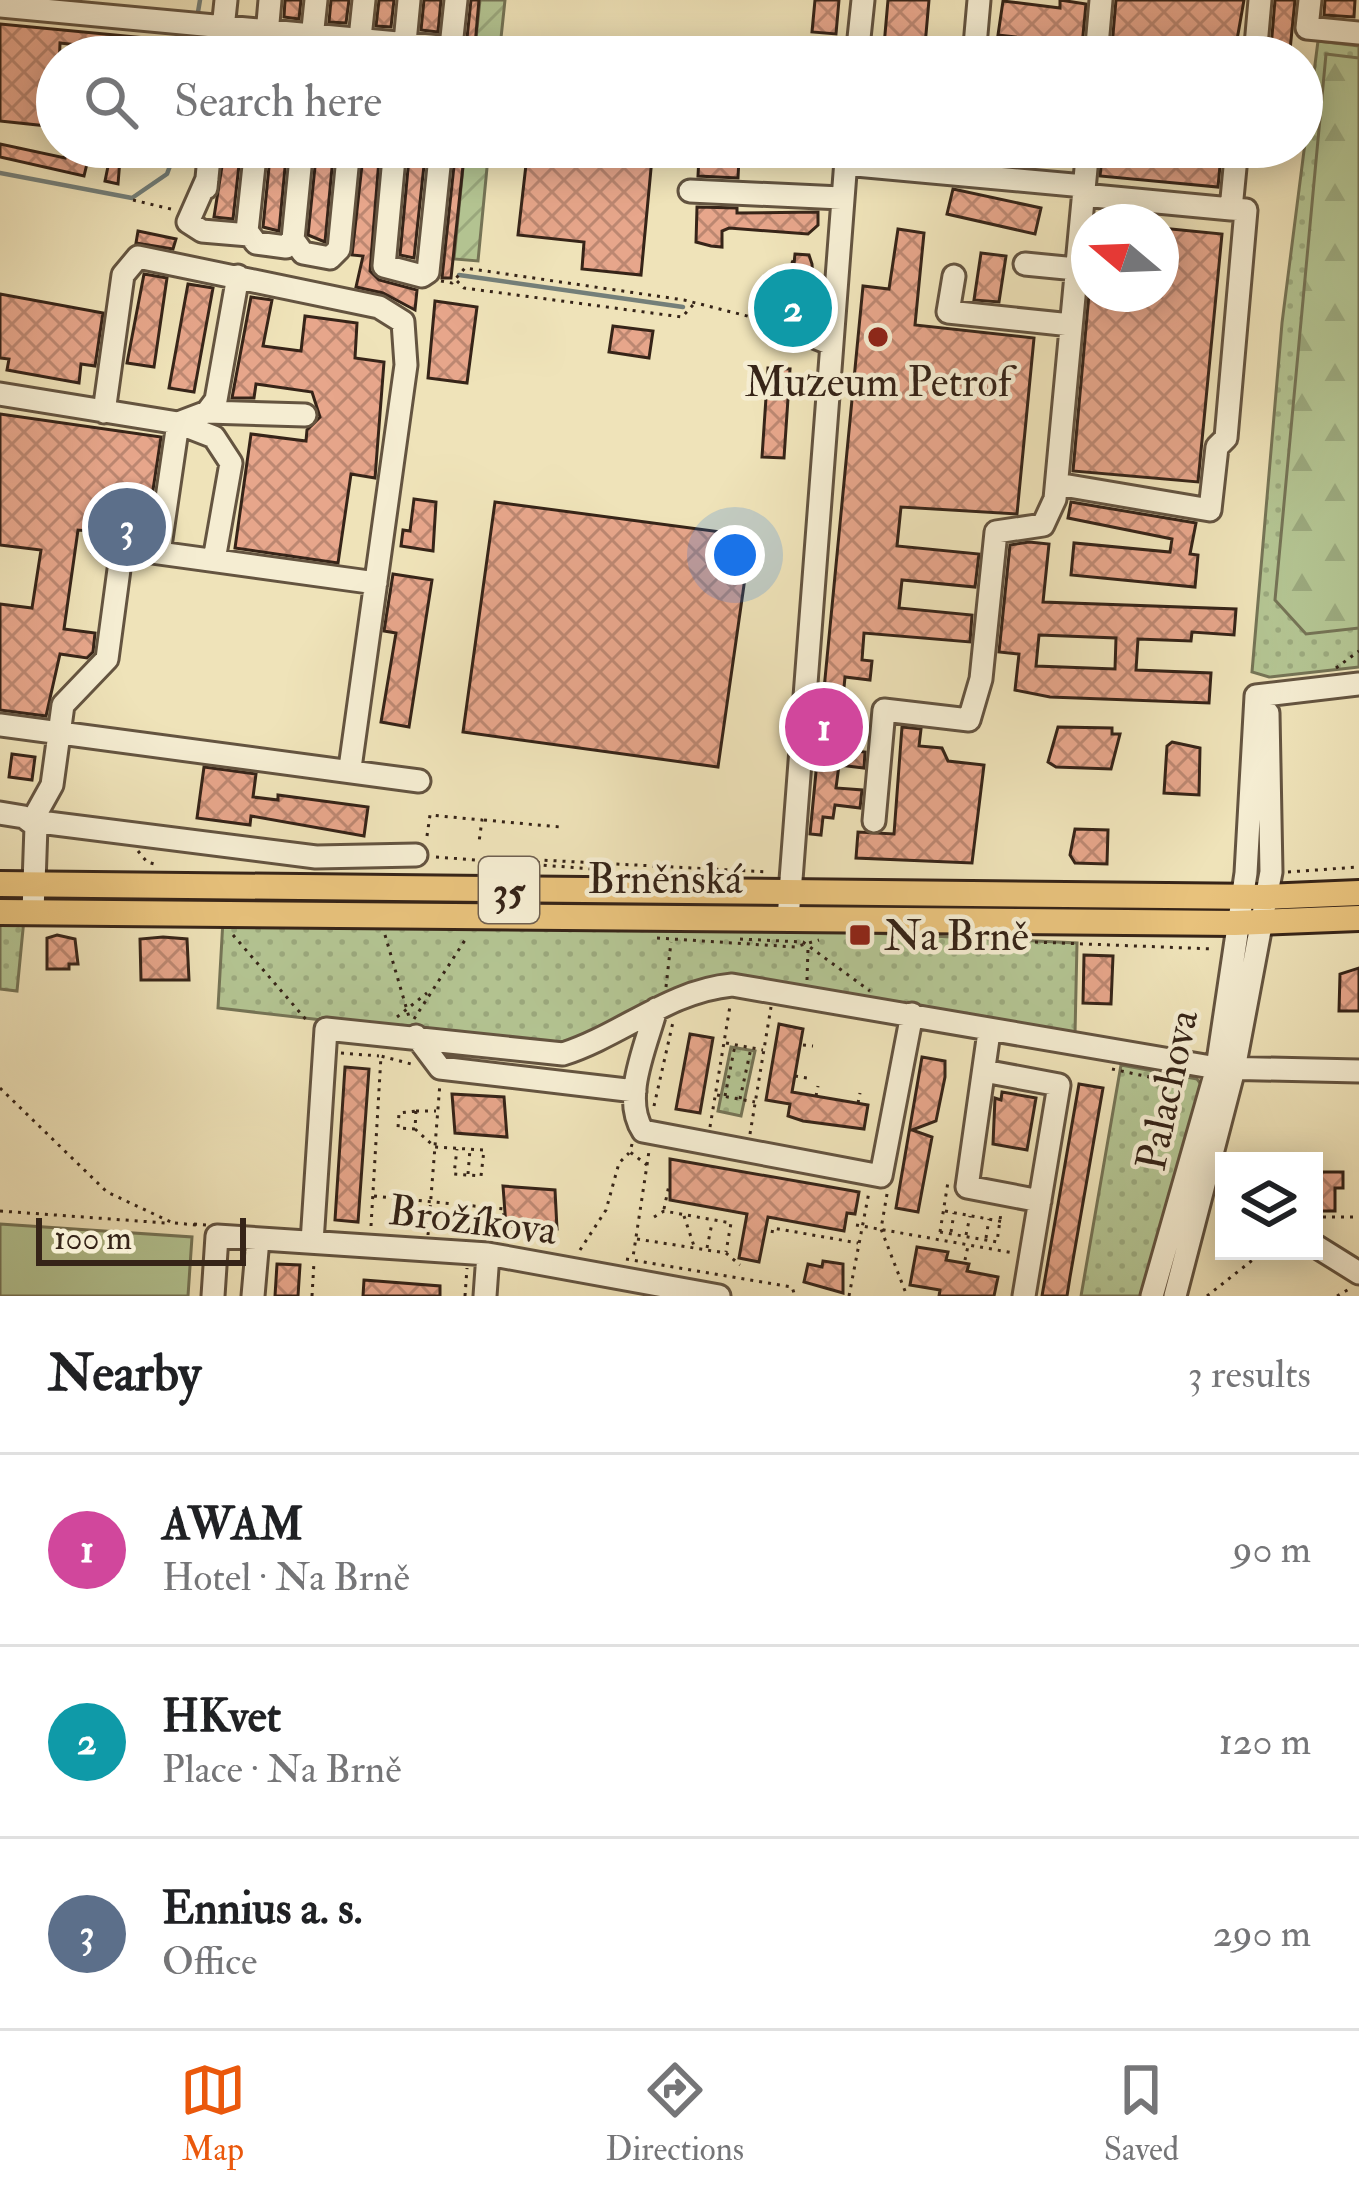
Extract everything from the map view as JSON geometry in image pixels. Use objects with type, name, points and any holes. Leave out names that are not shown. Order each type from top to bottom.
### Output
[{"type":"main road","name":"Brněnská","points":[[0,884],[790,895],[1246,923]]},
{"type":"main road","name":"Brněnská","points":[[0,912],[1259,889]]},
{"type":"main road","name":"35","points":[[1259,889],[1359,893]]},
{"type":"main road","name":"35","points":[[1246,923],[1359,918]]},
{"type":"street","points":[[206,25],[226,0]]},
{"type":"street","points":[[267,36],[270,0]]},
{"type":"street","points":[[312,36],[316,0]]},
{"type":"street","points":[[360,36],[364,0]]},
{"type":"street","points":[[405,36],[409,0]]},
{"type":"street","points":[[452,36],[456,0]]},
{"type":"street","points":[[859,36],[863,0]]},
{"type":"street","points":[[976,36],[979,0]]},
{"type":"street","points":[[1098,36],[1101,0]]},
{"type":"street","points":[[1257,36],[1260,0]]},
{"type":"street","points":[[1310,0],[1307,28],[1359,33]]},
{"type":"street","points":[[0,6],[282,36]]},
{"type":"street","points":[[206,25],[211,36]]},
{"type":"street","points":[[208,168],[195,222],[286,247],[293,239],[300,168]]},
{"type":"street","points":[[249,235],[254,168]]},
{"type":"street","points":[[293,239],[309,256],[335,255],[346,168]]},
{"type":"street","points":[[393,168],[385,266],[422,276],[428,272],[439,168]]},
{"type":"street","points":[[790,895],[845,168]]},
{"type":"street","points":[[921,168],[1246,210],[1226,438],[1217,447],[1210,510],[1057,484]]},
{"type":"street","points":[[962,175],[963,168]]},
{"type":"street","points":[[1083,204],[1086,168]]},
{"type":"street","points":[[1231,209],[1236,168]]},
{"type":"street","points":[[691,191],[842,198]]},
{"type":"street","points":[[104,412],[123,275],[130,262],[148,256],[379,307],[403,322],[406,365],[350,768]]},
{"type":"street","points":[[1025,264],[1071,269]]},
{"type":"street","points":[[207,412],[218,395],[238,276]]},
{"type":"street","points":[[954,276],[948,312],[1071,326]]},
{"type":"street","points":[[874,821],[884,710],[969,720],[981,679],[996,532],[1043,525],[1057,484],[1072,312]]},
{"type":"street","points":[[804,334],[829,343]]},
{"type":"street","points":[[0,394],[178,422],[214,437],[231,463],[214,560]]},
{"type":"street","points":[[178,422],[207,412],[281,404],[305,415]]},
{"type":"street","points":[[159,553],[178,422]]},
{"type":"street","points":[[33,912],[39,850],[32,821],[48,799],[66,700],[107,659],[111,546],[376,583]]},
{"type":"street","points":[[1259,889],[1256,696],[1359,684]]},
{"type":"street","points":[[1259,889],[1267,694]]},
{"type":"street","points":[[0,724],[350,768],[419,782]]},
{"type":"street","points":[[0,813],[316,857],[421,845]]},
{"type":"street","points":[[39,850],[55,872],[124,885]]},
{"type":"street","name":"Palachova","points":[[1218,1152],[1246,923],[1259,889]]},
{"type":"street","points":[[313,1248],[320,1029],[563,1054],[595,1044],[697,988],[731,985],[1226,1068],[1359,1071]]},
{"type":"street","points":[[661,1007],[635,1090],[645,1128],[707,1146],[877,1176],[904,1013]]},
{"type":"street","points":[[989,1031],[968,1185],[1040,1201]]},
{"type":"street","points":[[416,1036],[440,1068],[635,1090]]},
{"type":"street","name":"Palachova","points":[[1152,1296],[1226,1068]]},
{"type":"street","points":[[984,1071],[1059,1085],[1024,1296]]},
{"type":"street","name":"Palachova","points":[[1174,1296],[1215,1179]]},
{"type":"street","points":[[213,1296],[218,1236]]},
{"type":"street","name":"Brožíkova","points":[[218,1236],[313,1248],[370,1246],[494,1255],[719,1296]]},
{"type":"street","points":[[253,1296],[258,1239]]},
{"type":"street","points":[[1323,1251],[1359,1274]]},
{"type":"street","points":[[485,1296],[494,1255]]},
{"type":"path","points":[[133,200],[195,222]]},
{"type":"path","points":[[779,287],[794,259]]},
{"type":"path","points":[[694,303],[682,317],[464,288],[456,278],[466,268],[694,303],[767,321]]},
{"type":"path","points":[[1339,666],[1359,651]]},
{"type":"path","points":[[560,827],[430,815],[421,845],[626,871]]},
{"type":"path","points":[[479,842],[482,820]]},
{"type":"path","points":[[570,862],[790,895]]},
{"type":"path","points":[[1259,889],[1359,867]]},
{"type":"path","points":[[229,929],[320,1029]]},
{"type":"path","points":[[384,931],[411,1023],[471,933]]},
{"type":"path","points":[[645,935],[795,947],[806,944]]},
{"type":"path","points":[[704,937],[806,944],[904,1013]]},
{"type":"path","points":[[575,1259],[606,1210],[620,1163],[645,1128],[655,1103],[678,1009],[661,1007],[671,938]]},
{"type":"path","points":[[806,944],[806,996]]},
{"type":"path","points":[[377,1033],[431,990]]},
{"type":"path","points":[[707,1146],[732,995]]},
{"type":"path","points":[[747,1153],[772,1001]]},
{"type":"path","points":[[724,1043],[764,1050]]},
{"type":"path","points":[[725,1096],[735,1045]]},
{"type":"path","points":[[803,1045],[813,1046]]},
{"type":"path","points":[[740,1099],[751,1048]]},
{"type":"path","points":[[370,1246],[381,1056],[424,1070]]},
{"type":"path","points":[[1104,1067],[1197,1088]]},
{"type":"path","points":[[795,1076],[807,1078]]},
{"type":"path","points":[[427,1250],[441,1079]]},
{"type":"path","points":[[816,1096],[818,1086]]},
{"type":"path","points":[[0,1088],[107,1192],[173,1223]]},
{"type":"path","points":[[858,1103],[860,1093]]},
{"type":"path","points":[[716,1095],[755,1102]]},
{"type":"path","points":[[645,1128],[643,1101],[655,1103]]},
{"type":"path","points":[[438,1111],[399,1113],[398,1128],[415,1129],[435,1147],[484,1150],[481,1176],[454,1174],[457,1149]]},
{"type":"path","points":[[415,1129],[416,1112]]},
{"type":"path","points":[[468,1176],[470,1149]]},
{"type":"path","points":[[630,1151],[647,1166],[632,1260]]},
{"type":"path","points":[[849,1296],[859,1226],[877,1176],[891,1178],[880,1229],[908,1296]]},
{"type":"path","points":[[938,1239],[948,1182],[968,1185]]},
{"type":"path","points":[[664,1211],[669,1185]]},
{"type":"path","points":[[940,1232],[997,1242],[1004,1194]]},
{"type":"path","points":[[373,1196],[504,1209],[494,1255]]},
{"type":"path","points":[[0,1211],[194,1224],[218,1236]]},
{"type":"path","points":[[654,1217],[664,1211],[730,1223],[726,1253]]},
{"type":"path","points":[[943,1211],[1002,1221]]},
{"type":"path","points":[[950,1234],[954,1213]]},
{"type":"path","points":[[684,1215],[694,1248]]},
{"type":"path","points":[[966,1237],[970,1216]]},
{"type":"path","points":[[1323,1217],[1359,1217]]},
{"type":"path","points":[[986,1240],[989,1219]]},
{"type":"path","points":[[707,1250],[713,1220]]},
{"type":"path","points":[[859,1226],[1031,1256]]},
{"type":"path","points":[[772,1233],[773,1228],[858,1243]]},
{"type":"path","points":[[636,1238],[726,1253],[740,1265]]},
{"type":"path","points":[[965,1260],[968,1245]]},
{"type":"path","points":[[312,1296],[313,1248]]},
{"type":"path","points":[[1207,1296],[1253,1260]]},
{"type":"path","points":[[1336,1296],[1359,1287]]},
{"type":"green space","points":[[480,0],[505,0],[501,36],[476,36]]},
{"type":"green space","points":[[1323,42],[1359,46],[1359,667],[1269,677],[1252,672],[1282,323],[1302,168],[1323,168]]},
{"type":"green space","points":[[1326,54],[1359,58],[1359,628],[1306,634],[1275,600],[1315,168],[1323,168]]},
{"type":"green space","points":[[463,168],[487,168],[478,261],[454,259]]},
{"type":"green space","points":[[0,919],[24,919],[17,991],[0,989]]},
{"type":"green space","points":[[223,920],[744,927],[1077,943],[1075,1034],[722,975],[674,992],[588,1034],[539,1045],[218,1008]]},
{"type":"green space","points":[[731,1047],[755,1051],[741,1116],[718,1111]]},
{"type":"green space","points":[[1121,1065],[1197,1079],[1204,1088],[1141,1296],[1081,1296]]},
{"type":"green space","points":[[0,1224],[192,1237],[188,1296],[0,1296]]},
{"type":"building","points":[[285,0],[301,0],[299,19],[284,17]]},
{"type":"building","points":[[331,0],[349,0],[346,23],[329,22]]},
{"type":"building","points":[[379,0],[394,0],[391,27],[376,26]]},
{"type":"building","points":[[424,0],[441,0],[438,32],[421,30]]},
{"type":"building","points":[[471,0],[479,0],[476,36],[467,36]]},
{"type":"building","points":[[815,0],[839,0],[836,34],[812,32]]},
{"type":"building","points":[[888,0],[929,0],[926,36],[885,36]]},
{"type":"building","points":[[1060,0],[1086,4],[1083,36],[998,35],[1003,1],[1060,8]]},
{"type":"building","points":[[1116,0],[1244,0],[1238,36],[1113,36]]},
{"type":"building","points":[[1275,0],[1295,0],[1291,36],[1272,36]]},
{"type":"building","points":[[1325,0],[1355,0],[1354,17],[1324,15]]},
{"type":"building","points":[[0,24],[125,36],[36,36],[36,125],[0,121]]},
{"type":"building","points":[[0,144],[36,152],[36,165],[0,157]]},
{"type":"building","points":[[49,168],[86,168],[84,176]]},
{"type":"building","points":[[108,168],[119,168],[118,184],[105,181]]},
{"type":"building","points":[[222,168],[239,168],[233,219],[214,217]]},
{"type":"building","points":[[269,168],[285,168],[279,231],[263,227]]},
{"type":"building","points":[[315,168],[332,168],[325,242],[308,235]]},
{"type":"building","points":[[362,168],[378,168],[370,271],[379,280],[417,290],[415,310],[383,293],[356,287],[363,256],[352,255]]},
{"type":"building","points":[[408,168],[424,168],[414,258],[400,255]]},
{"type":"building","points":[[454,168],[463,168],[451,278],[442,278]]},
{"type":"building","points":[[526,168],[651,168],[641,275],[582,269],[584,242],[518,235]]},
{"type":"building","points":[[698,168],[738,168],[738,178],[698,176]]},
{"type":"building","points":[[1101,168],[1220,168],[1218,187],[1100,176]]},
{"type":"building","points":[[953,189],[1041,208],[1035,234],[947,214]]},
{"type":"building","points":[[697,207],[737,208],[737,213],[818,212],[818,225],[808,234],[729,228],[722,231],[722,247],[711,246],[696,242]]},
{"type":"building","points":[[898,229],[924,233],[915,325],[1034,338],[1017,514],[901,507],[897,546],[979,554],[975,587],[902,580],[899,608],[972,615],[970,642],[864,633],[862,660],[872,661],[870,680],[845,677],[838,749],[865,752],[864,768],[839,765],[836,788],[862,790],[860,808],[835,805],[833,818],[823,817],[821,835],[810,834],[863,286],[889,289]]},
{"type":"building","points":[[1179,230],[1222,234],[1198,482],[1073,471],[1087,312],[1179,312]]},
{"type":"building","points":[[138,231],[176,239],[173,249],[136,243]]},
{"type":"building","points":[[981,253],[1006,256],[999,302],[974,300]]},
{"type":"building","points":[[795,254],[809,255],[812,264],[814,302],[808,317],[777,313],[779,295],[791,293]]},
{"type":"building","points":[[144,274],[167,278],[154,367],[127,363]]},
{"type":"building","points":[[188,284],[213,288],[194,392],[169,388]]},
{"type":"building","points":[[0,294],[103,313],[95,366],[81,364],[79,383],[7,370],[9,359],[0,358]]},
{"type":"building","points":[[251,297],[272,300],[263,346],[301,351],[305,316],[357,323],[355,358],[384,362],[375,478],[351,474],[338,563],[235,548],[251,434],[306,441],[307,430],[320,417],[312,392],[256,384],[254,398],[232,398]]},
{"type":"building","points":[[435,301],[477,307],[467,383],[428,378]]},
{"type":"building","points":[[613,326],[653,331],[649,358],[609,352]]},
{"type":"building","points":[[768,368],[790,369],[784,458],[762,457]]},
{"type":"building","points":[[0,414],[161,437],[146,536],[78,530],[64,629],[95,633],[93,652],[87,658],[60,654],[46,716],[0,710],[0,604],[32,608],[41,550],[0,545]]},
{"type":"building","points":[[414,499],[436,502],[433,551],[401,546],[403,530],[410,531]]},
{"type":"building","points":[[495,502],[751,536],[718,767],[463,732]]},
{"type":"building","points":[[1071,502],[1196,523],[1190,554],[1198,555],[1195,587],[1071,575],[1074,543],[1170,552],[1172,539],[1068,518]]},
{"type":"building","points":[[1049,544],[1043,602],[1236,609],[1234,635],[1192,632],[1191,641],[1138,639],[1136,670],[1211,673],[1209,703],[1050,697],[1015,690],[1019,654],[999,652],[1010,545]],"holes":[[[1039,635],[1116,638],[1115,669],[1036,666]]]},
{"type":"building","points":[[393,574],[432,580],[409,727],[381,722],[396,633],[384,631]]},
{"type":"building","points":[[902,727],[921,729],[919,746],[942,748],[948,761],[984,765],[972,863],[856,858],[858,832],[894,834]]},
{"type":"building","points":[[1058,727],[1112,728],[1112,734],[1120,734],[1111,769],[1056,767],[1048,762]]},
{"type":"building","points":[[1172,742],[1200,748],[1199,795],[1164,793],[1167,746]]},
{"type":"building","points":[[12,754],[35,757],[32,780],[9,777]]},
{"type":"building","points":[[204,767],[256,774],[253,797],[278,800],[278,795],[368,807],[364,836],[251,816],[250,825],[197,818]]},
{"type":"building","points":[[1075,829],[1108,830],[1107,864],[1075,863],[1070,855]]},
{"type":"building","points":[[47,938],[75,939],[78,964],[69,964],[69,969],[47,969]]},
{"type":"building","points":[[140,939],[187,939],[189,980],[141,980]]},
{"type":"building","points":[[1084,955],[1113,956],[1111,1004],[1083,1003]]},
{"type":"building","points":[[1359,968],[1359,1011],[1339,1011],[1340,974]]},
{"type":"building","points":[[779,1024],[803,1029],[792,1092],[868,1105],[864,1129],[803,1121],[788,1116],[790,1104],[766,1100]]},
{"type":"building","points":[[690,1034],[713,1038],[700,1113],[676,1109]]},
{"type":"building","points":[[922,1057],[945,1061],[945,1077],[936,1121],[912,1130],[932,1137],[918,1212],[896,1208]]},
{"type":"building","points":[[345,1067],[369,1069],[358,1222],[335,1220]]},
{"type":"building","points":[[1079,1084],[1103,1088],[1067,1296],[1042,1296]]},
{"type":"building","points":[[1002,1092],[1036,1098],[1027,1150],[993,1144],[995,1098],[1001,1100]]},
{"type":"building","points":[[452,1094],[504,1097],[507,1137],[455,1133]]},
{"type":"building","points":[[670,1159],[859,1192],[855,1214],[847,1213],[844,1231],[768,1217],[759,1262],[739,1258],[747,1214],[670,1200]]},
{"type":"building","points":[[1323,1172],[1343,1172],[1343,1188],[1335,1188],[1335,1211],[1323,1211]]},
{"type":"building","points":[[503,1186],[555,1190],[557,1229],[506,1226]]},
{"type":"building","points":[[917,1247],[948,1252],[946,1260],[969,1264],[967,1271],[998,1277],[994,1296],[939,1296],[940,1290],[910,1285]]},
{"type":"building","points":[[823,1261],[843,1264],[843,1293],[804,1282],[808,1264],[822,1267]]},
{"type":"building","points":[[277,1264],[300,1265],[298,1296],[275,1296]]},
{"type":"building","points":[[364,1280],[440,1286],[440,1296],[363,1296]]},
{"type":"waterway","points":[[197,18],[200,0]]},
{"type":"waterway","points":[[194,36],[195,29]]},
{"type":"waterway","points":[[0,173],[132,198],[169,168]]},
{"type":"waterway","points":[[459,275],[683,307]]},
{"type":"place","name":"HKvet","points":[[793,308]]},
{"type":"place","name":"Muzeum Petrof","points":[[878,337]]},
{"type":"place","name":"Ennius a. s.","points":[[127,527]]},
{"type":"place","name":"AWAM","points":[[824,727]]},
{"type":"place","name":"Na Brně","points":[[860,935]]}]
